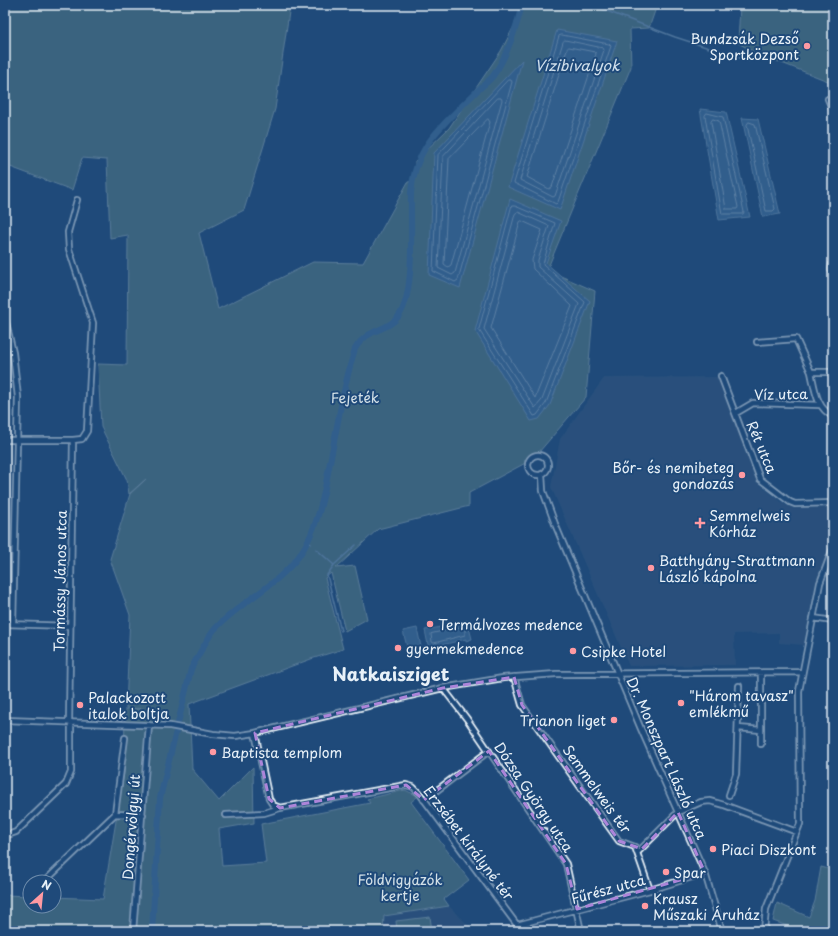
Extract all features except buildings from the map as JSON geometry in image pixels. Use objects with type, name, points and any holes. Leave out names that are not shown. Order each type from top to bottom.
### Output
[{"type":"street","points":[[828,99],[833,111]]},
{"type":"street","points":[[5,440],[73,440],[82,439],[88,431],[93,329],[92,316],[68,242],[70,226],[77,200]]},
{"type":"street","points":[[833,258],[831,269],[833,273]]},
{"type":"street","points":[[5,318],[17,379],[13,624]]},
{"type":"street","points":[[757,342],[796,339],[811,372],[820,405],[833,417]]},
{"type":"street","points":[[811,372],[833,372]]},
{"type":"street","name":"Víz utca","points":[[721,376],[736,413],[753,403],[820,405]]},
{"type":"street","name":"Rét utca","points":[[736,413],[760,479],[790,502],[796,504],[833,503]]},
{"type":"street","name":"Tormássy János utca","points":[[5,836],[16,832],[66,784],[71,772],[70,626],[73,440]]},
{"type":"street","points":[[539,456],[546,461],[547,467],[542,474],[534,474],[528,468],[529,462],[533,457],[539,456]]},
{"type":"street","name":"Dr. Monszpart László utca","points":[[542,474],[543,491],[553,518],[618,674],[705,873],[722,931]]},
{"type":"street","points":[[764,931],[766,909],[774,894],[797,832],[801,812],[798,721],[802,672],[820,583],[833,548]]},
{"type":"street","points":[[813,618],[833,621]]},
{"type":"street","points":[[5,624],[70,626]]},
{"type":"street","points":[[5,720],[181,726],[222,735],[235,736],[254,733],[443,688],[536,674],[802,672]]},
{"type":"street","points":[[760,744],[761,673]]},
{"type":"street","name":"Semmelweis tér","points":[[514,677],[522,705],[619,842],[635,847],[638,852]]},
{"type":"street","points":[[729,795],[736,774],[739,686]]},
{"type":"street","name":"Dózsa György utca","points":[[443,688],[489,751],[566,864],[581,931]]},
{"type":"street","name":"Dongérvölgyi út","points":[[133,931],[149,725]]},
{"type":"street","points":[[738,728],[761,730]]},
{"type":"street","points":[[254,733],[269,799],[273,805],[280,808]]},
{"type":"street","points":[[52,874],[116,814],[125,738]]},
{"type":"street","points":[[424,800],[489,751]]},
{"type":"street","name":"Erzsébet királyné tér","points":[[226,815],[264,813],[280,808],[406,784],[413,787],[424,800],[517,925]]},
{"type":"street","points":[[650,890],[638,852],[678,812],[701,802],[710,801],[724,805],[797,832]]},
{"type":"street","points":[[116,814],[143,815]]},
{"type":"street","name":"Fűrész utca","points":[[517,925],[650,890],[705,873]]},
{"type":"highlighted area","points":[[514,677],[522,705],[619,841],[642,849],[678,812],[705,873],[577,909],[566,864],[489,751],[424,800],[406,785],[280,808],[269,799],[255,733],[443,688]]},
{"type":"shaded area","name":"Semmelweis Kórház","points":[[717,377],[760,485],[787,506],[833,506],[833,540],[816,584],[804,645],[779,643],[779,633],[734,634],[735,665],[629,666],[551,487],[560,439],[604,378]]},
{"type":"shaded area","points":[[449,906],[474,931],[383,931],[384,916]]},
{"type":"green space","points":[[5,5],[290,5],[275,109],[244,210],[199,233],[218,309],[313,262],[363,263],[408,182],[415,181],[415,161],[449,128],[501,51],[525,5],[657,5],[649,28],[630,29],[631,67],[547,270],[595,291],[586,397],[533,459],[469,493],[469,506],[378,529],[336,568],[355,566],[367,619],[345,631],[331,573],[325,578],[343,649],[311,659],[189,704],[192,769],[219,801],[253,767],[254,823],[219,829],[222,866],[266,863],[261,824],[370,803],[367,799],[405,790],[418,796],[411,802],[469,880],[444,899],[449,906],[384,916],[383,931],[5,931],[5,895],[22,896],[22,914],[62,914],[62,897],[103,899],[124,773],[125,709],[143,709],[126,708],[130,615],[110,559],[130,494],[146,479],[129,494],[127,480],[101,427],[98,364],[127,365],[128,235],[110,238],[107,160],[82,158],[72,190],[5,165]]},
{"type":"green space","name":"Bundzsák Dezső Sportközpont","points":[[740,5],[833,5],[833,83],[756,53],[738,43]]},
{"type":"green space","points":[[821,867],[833,870],[833,931],[802,931],[773,921],[777,903],[809,917],[815,901]]},
{"type":"green space","points":[[430,917],[432,931],[397,931],[396,921]]},
{"type":"water","name":"Vízibivalyok","points":[[557,30],[617,41],[560,210],[508,187]]},
{"type":"water","points":[[522,60],[460,288],[429,275],[434,153]]},
{"type":"water","points":[[700,109],[726,112],[750,217],[719,220]]},
{"type":"water","points":[[742,118],[758,119],[780,214],[763,217]]},
{"type":"water","points":[[510,199],[561,221],[546,263],[590,301],[550,405],[539,419],[531,421],[475,331]]},
{"type":"water","points":[[467,620],[472,639],[466,641],[466,639],[434,647],[434,649],[429,650],[425,630],[463,623]]},
{"type":"water","points":[[417,628],[421,647],[408,651],[403,631]]},
{"type":"waterway","points":[[152,931],[160,798],[191,669],[214,630],[235,611],[280,577],[290,567],[306,546],[316,523],[323,499],[344,391],[355,349],[360,342],[371,333],[394,322],[404,307],[410,276],[411,193],[418,162],[432,137],[452,115],[493,76],[511,42],[522,5]]},
{"type":"waterway","points":[[591,5],[675,37],[749,61]]},
{"type":"waterway","points":[[307,541],[311,544]]},
{"type":"waterway","points":[[334,565],[356,545]]},
{"type":"waterway","points":[[316,549],[334,565],[327,575],[341,631]]},
{"type":"place","name":"Bundzsák Dezső Sportközpont","points":[[807,46]]},
{"type":"place","name":"Bőr- és nemibeteg gondozás","points":[[742,475]]},
{"type":"place","name":"Semmelweis Kórház","points":[[700,523]]},
{"type":"place","name":"Batthyány-Strattmann László kápolna","points":[[651,568]]},
{"type":"place","name":"Termálvozes medence","points":[[430,624]]},
{"type":"place","name":"gyermekmedence","points":[[398,648]]},
{"type":"place","name":"Csipke Hotel","points":[[573,651]]},
{"type":"place","name":"\"Három tavasz\" emlékmű","points":[[681,703]]},
{"type":"place","name":"Palackozott italok boltja","points":[[80,705]]},
{"type":"place","name":"Trianon liget","points":[[614,720]]},
{"type":"place","name":"Baptista templom","points":[[213,752]]},
{"type":"place","name":"Piaci Diszkont","points":[[713,849]]},
{"type":"place","name":"Spar","points":[[666,872]]},
{"type":"place","name":"Krausz Műszaki Áruház","points":[[645,906]]},
{"type":"district","name":"Natkaisziget","points":[[391,673]]},
{"type":"park label","name":"Fejeték","points":[[355,397]]},
{"type":"park label","name":"Földvigyázók kertje","points":[[400,888]]}]
